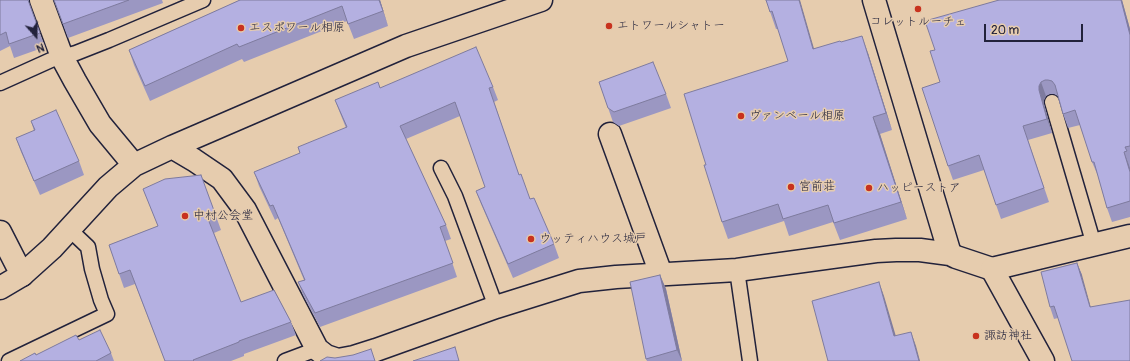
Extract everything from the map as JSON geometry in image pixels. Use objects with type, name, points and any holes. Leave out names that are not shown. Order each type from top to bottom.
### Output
[{"type":"street","points":[[41,0],[62,57],[100,124],[134,166]]},
{"type":"street","points":[[0,288],[22,274],[52,248],[108,187],[134,166],[172,147],[406,46],[542,0]]},
{"type":"street","points":[[874,0],[950,254]]},
{"type":"street","points":[[610,134],[661,274]]},
{"type":"street","points":[[172,147],[194,160],[222,180],[245,210],[317,349],[326,356],[338,360],[354,357],[378,356],[496,307],[579,281],[661,274],[737,270],[876,251],[896,250],[920,250],[950,254],[992,269],[1130,236]]},
{"type":"street","points":[[0,232],[22,274]]},
{"type":"street","points":[[992,269],[1043,361]]},
{"type":"lane","points":[[0,83],[50,60],[76,53],[110,40],[203,0]]},
{"type":"lane","points":[[1052,102],[1094,245]]},
{"type":"lane","points":[[441,168],[455,196],[496,307]]},
{"type":"lane","points":[[8,361],[107,314],[101,300],[92,269],[88,247],[69,229]]},
{"type":"lane","points":[[737,270],[750,361]]},
{"type":"lane","points":[[285,361],[317,349]]},
{"type":"building","points":[[0,0],[28,0],[40,33],[9,44],[6,32],[0,35]]},
{"type":"building","points":[[54,0],[129,0],[63,24]]},
{"type":"building","points":[[240,0],[379,0],[383,11],[348,24],[342,6],[239,47],[237,44],[145,86],[129,50]]},
{"type":"building","points":[[766,0],[799,0],[813,49],[862,36],[886,113],[873,117],[901,202],[834,223],[828,205],[783,219],[778,204],[722,222],[684,94],[788,61],[772,11],[770,12]]},
{"type":"building","points":[[999,0],[1121,0],[1130,35],[1130,146],[1125,147],[1127,151],[1124,152],[1130,172],[1130,201],[1107,208],[1094,162],[1092,162],[1075,110],[1063,114],[1055,85],[1052,81],[1048,80],[1041,82],[1039,86],[1047,119],[1023,126],[1044,188],[996,205],[979,155],[948,166],[922,88],[940,82],[930,51],[935,50],[925,21]]},
{"type":"building","points":[[476,47],[493,87],[489,88],[519,175],[521,174],[530,199],[534,198],[554,244],[508,264],[476,191],[485,187],[455,102],[400,126],[446,225],[440,227],[453,263],[315,313],[298,282],[305,280],[273,205],[270,206],[254,172],[300,153],[298,147],[347,127],[335,100],[378,82],[380,88]]},
{"type":"building","points":[[653,62],[666,94],[614,112],[608,108],[599,82]]},
{"type":"building","points":[[56,110],[79,161],[34,181],[16,138],[35,130],[31,121]]},
{"type":"building","points":[[201,175],[216,216],[208,219],[241,302],[274,290],[291,322],[239,341],[193,360],[194,361],[165,361],[130,270],[119,274],[109,245],[158,226],[143,189],[165,179]]},
{"type":"building","points":[[1077,263],[1090,307],[1130,300],[1130,361],[1072,361],[1054,306],[1050,307],[1041,272]]},
{"type":"building","points":[[660,275],[677,350],[646,359],[630,282]]},
{"type":"building","points":[[879,282],[894,336],[911,332],[919,361],[828,361],[812,301]]},
{"type":"building","points":[[100,330],[111,353],[96,361],[20,361],[35,353],[36,355],[76,335],[79,340]]},
{"type":"building","points":[[455,347],[459,361],[413,361]]},
{"type":"building","points":[[371,349],[375,361],[320,361],[327,357],[335,358],[353,355]]},
{"type":"place","name":"コレットルーチェ","points":[[918,9]]},
{"type":"place","name":"エトワールシャトー","points":[[609,26]]},
{"type":"place","name":"エスポワール相原","points":[[241,28]]},
{"type":"place","name":"ヴァンベール相原","points":[[741,116]]},
{"type":"place","name":"宮前荘","points":[[791,187]]},
{"type":"place","name":"ハッピーストア","points":[[869,188]]},
{"type":"place","name":"中村公会堂","points":[[185,216]]},
{"type":"place","name":"ウッティハウス城戸","points":[[531,239]]},
{"type":"place","name":"諏訪神社","points":[[976,336]]}]
